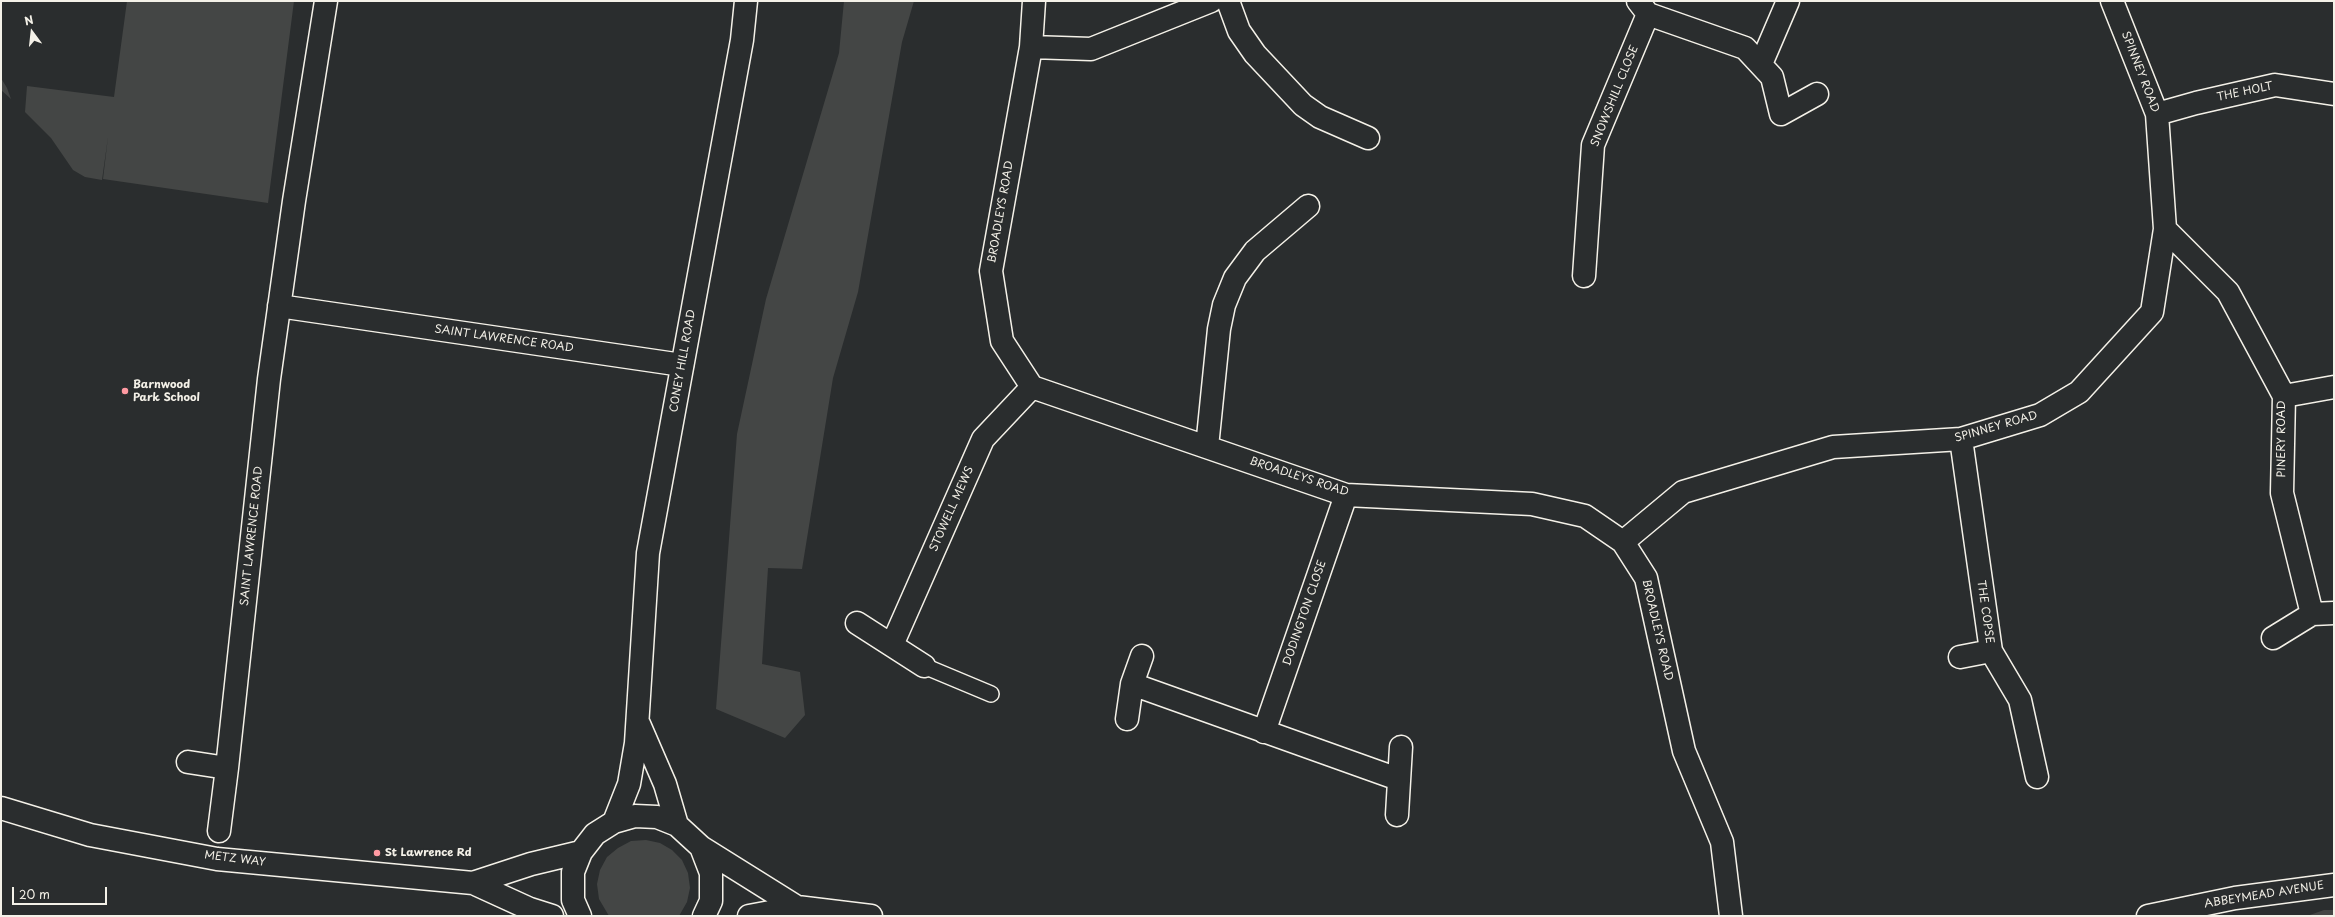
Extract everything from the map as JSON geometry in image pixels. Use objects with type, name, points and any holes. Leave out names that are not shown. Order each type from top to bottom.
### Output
[{"type":"street","name":"SAINT LAWRENCE ROAD","points":[[219,832],[268,387],[326,1]]},
{"type":"street","name":"CONEY HILL ROAD","points":[[614,822],[628,784],[639,724],[648,552],[742,40],[746,1]]},
{"type":"street","name":"BROADLEYS ROAD","points":[[1034,1],[1031,47],[991,271],[1002,341],[1032,387],[1346,495],[1532,504],[1585,516],[1623,542],[1646,578],[1684,751],[1722,842],[1731,916]]},
{"type":"street","points":[[1031,47],[1091,49],[1211,1]]},
{"type":"street","points":[[1228,1],[1239,31],[1255,54],[1302,105],[1320,117],[1368,138]]},
{"type":"street","points":[[1761,64],[1788,1]]},
{"type":"street","name":"SPINNEY ROAD","points":[[1623,542],[1683,492],[1833,447],[1961,439],[2040,415],[2079,392],[2152,312],[2165,229],[2157,114],[2112,1]]},
{"type":"street","name":"SNOWSHILL CLOSE","points":[[1584,276],[1593,145],[1643,8],[1745,48],[1772,77],[1781,114],[1817,94]]},
{"type":"street","name":"THE HOLT","points":[[2157,114],[2196,103],[2275,85],[2334,94]]},
{"type":"street","points":[[1207,447],[1219,329],[1224,305],[1234,278],[1255,251],[1308,206]]},
{"type":"street","name":"PINERY ROAD","points":[[2165,229],[2228,292],[2284,396],[2282,493],[2312,614]]},
{"type":"street","name":"SAINT LAWRENCE ROAD","points":[[279,306],[682,365]]},
{"type":"street","name":"STOWELL MEWS","points":[[892,645],[983,439],[1032,387]]},
{"type":"street","points":[[2284,396],[2334,387]]},
{"type":"street","name":"THE COPSE","points":[[1961,439],[1991,651],[2020,700],[2037,777]]},
{"type":"street","name":"DODINGTON CLOSE","points":[[1264,732],[1346,495]]},
{"type":"street","points":[[2273,638],[2312,614],[2334,613]]},
{"type":"street","points":[[857,623],[924,666]]},
{"type":"street","points":[[1960,657],[1991,651]]},
{"type":"street","points":[[1127,720],[1132,684],[1142,656]]},
{"type":"street","points":[[1132,684],[1398,779]]},
{"type":"street","name":"CONEY HILL ROAD","points":[[639,724],[666,784],[677,825]]},
{"type":"street","points":[[1397,815],[1401,747]]},
{"type":"street","points":[[188,762],[227,768]]},
{"type":"street","name":"METZ WAY","points":[[1,808],[90,835],[217,859],[473,883],[530,909],[552,916]]},
{"type":"street","points":[[580,916],[573,900],[573,872],[581,852],[595,834],[614,822],[635,816],[657,817],[677,825],[701,847],[756,879],[797,906]]},
{"type":"street","points":[[701,847],[711,873],[711,901],[704,916]]},
{"type":"street","name":"METZ WAY","points":[[473,883],[531,864],[581,852]]},
{"type":"street","name":"ABBEYMEAD AVENUE","points":[[2148,916],[2235,898],[2334,885]]},
{"type":"street","points":[[749,916],[797,906],[871,916]]},
{"type":"lane","points":[[924,666],[991,694]]},
{"type":"shaded area","points":[[127,1],[294,1],[268,203],[103,179],[108,137],[102,180],[85,177],[73,170],[51,138],[25,112],[27,86],[114,97]]},
{"type":"shaded area","points":[[844,1],[914,1],[902,42],[858,292],[833,378],[802,569],[768,568],[762,664],[800,672],[805,715],[785,738],[716,709],[737,434],[766,299],[839,53]]},
{"type":"shaded area","points":[[1,78],[7,88],[11,99],[1,90]]},
{"type":"shaded area","points":[[646,840],[660,843],[672,850],[682,860],[688,873],[690,888],[687,902],[679,916],[609,916],[599,899],[597,884],[600,870],[607,857],[618,848],[631,841]]},
{"type":"shaded area","points":[[2324,910],[2334,910],[2334,916],[2307,916]]},
{"type":"place","name":"Barnwood Park School","points":[[125,391]]},
{"type":"place","name":"St Lawrence Rd","points":[[377,853]]}]
